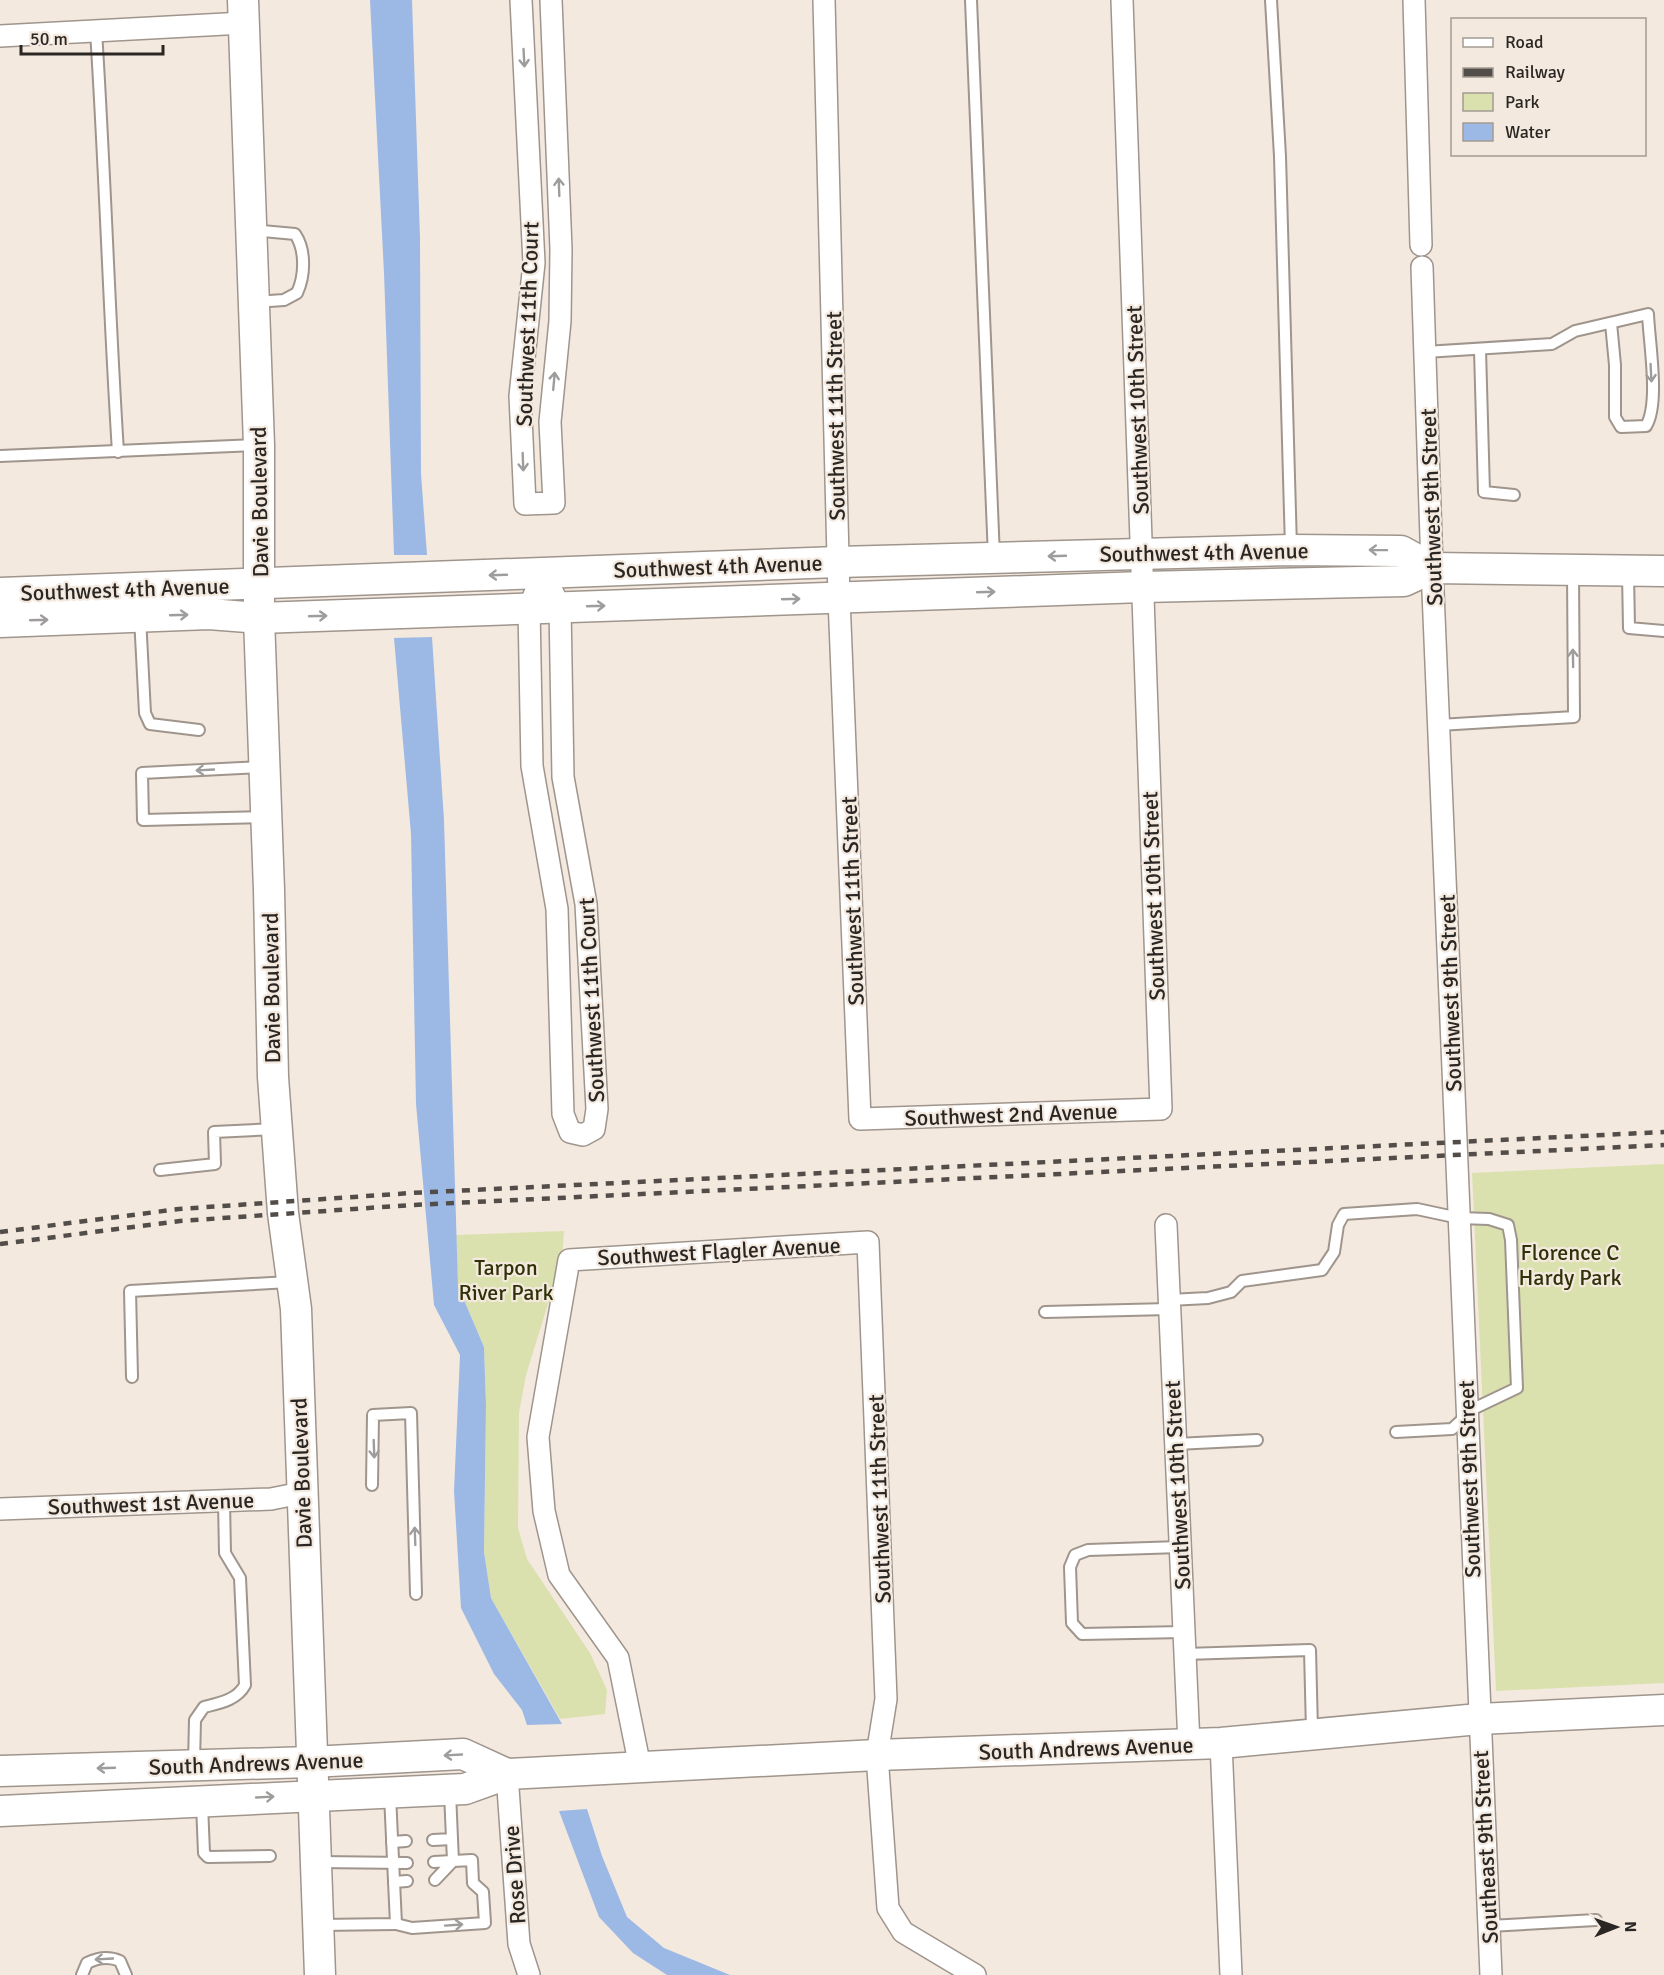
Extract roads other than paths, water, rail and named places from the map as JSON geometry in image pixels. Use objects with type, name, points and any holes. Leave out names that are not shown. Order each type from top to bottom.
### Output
[{"type":"main road","name":"Davie Boulevard","points":[[244,11],[259,445],[259,618],[273,1077],[283,1213],[296,1309],[320,1975]]},
{"type":"main road","name":"Southwest 4th Avenue","points":[[0,593],[838,562],[1291,550],[1401,550],[1432,568]]},
{"type":"main road","name":"Southwest 4th Avenue","points":[[0,622],[209,614],[259,618],[1143,587],[1404,581],[1432,568],[1664,571]]},
{"type":"main road","name":"South Andrews Avenue","points":[[0,1810],[465,1789],[507,1774],[877,1755],[1221,1743],[1479,1719],[1664,1710]]},
{"type":"main road","name":"South Andrews Avenue","points":[[0,1771],[311,1762],[463,1754],[507,1774]]},
{"type":"street","name":"Southwest 11th Street","points":[[824,0],[839,598],[860,1119]]},
{"type":"street","name":"Southwest 10th Street","points":[[1122,0],[1161,1109]]},
{"type":"street","points":[[1414,0],[1421,244]]},
{"type":"street","points":[[522,10],[552,10]]},
{"type":"street","name":"Southwest 11th Court","points":[[522,10],[534,262],[520,396],[525,504],[554,503],[550,422],[560,321],[561,249],[552,10]]},
{"type":"street","points":[[0,36],[96,31],[244,11]]},
{"type":"street","name":"Southwest 9th Street","points":[[1422,267],[1432,568],[1479,1719]]},
{"type":"street","name":"Southwest 11th Court","points":[[543,573],[560,607],[563,777],[584,882],[597,1109],[594,1129],[583,1135],[570,1132],[563,1114],[557,909],[532,766],[529,608],[543,573]]},
{"type":"street","name":"Southwest 2nd Avenue","points":[[860,1119],[1161,1109]]},
{"type":"street","name":"Southwest 10th Street","points":[[1166,1225],[1189,1744]]},
{"type":"street","name":"Southwest 11th Street","points":[[868,1242],[886,1699],[877,1755],[888,1908],[903,1932],[975,1975]]},
{"type":"street","name":"Southwest Flagler Avenue","points":[[640,1767],[618,1658],[559,1575],[544,1511],[538,1437],[569,1260],[868,1242]]},
{"type":"street","name":"Southwest 1st Avenue","points":[[0,1509],[271,1499],[301,1493]]},
{"type":"street","name":"Southeast 9th Street","points":[[1479,1719],[1491,1975]]},
{"type":"street","points":[[1221,1743],[1231,1975]]},
{"type":"street","name":"Rose Drive","points":[[507,1774],[519,1944],[529,1975]]},
{"type":"lane","points":[[971,0],[994,558]]},
{"type":"lane","points":[[1271,0],[1280,156],[1291,550]]},
{"type":"lane","points":[[96,31],[105,173],[110,336],[118,452]]},
{"type":"lane","points":[[252,230],[296,234],[302,251],[303,272],[297,293],[292,297],[284,300],[255,302]]},
{"type":"lane","points":[[1425,352],[1552,344],[1575,331],[1648,314],[1652,416],[1646,426],[1621,427],[1615,417],[1615,365],[1611,323]]},
{"type":"lane","points":[[1479,350],[1484,492],[1514,495]]},
{"type":"lane","points":[[0,456],[259,445]]},
{"type":"lane","points":[[1439,725],[1574,717],[1573,570]]},
{"type":"lane","points":[[1628,571],[1629,628],[1664,631]]},
{"type":"lane","points":[[140,617],[145,713],[150,724],[199,730]]},
{"type":"lane","points":[[264,767],[142,773],[143,820],[266,817]]},
{"type":"lane","points":[[160,1170],[215,1164],[214,1132],[277,1129]]},
{"type":"lane","points":[[1045,1312],[1169,1304],[1230,1292],[1242,1281],[1322,1270],[1334,1252],[1338,1226],[1344,1214],[1417,1209],[1459,1218],[1489,1219],[1508,1225],[1512,1240],[1517,1388],[1475,1408],[1452,1429],[1396,1432]]},
{"type":"lane","points":[[132,1377],[130,1291],[292,1281]]},
{"type":"lane","points":[[372,1485],[373,1415],[411,1413],[416,1594]]},
{"type":"lane","points":[[1176,1444],[1257,1440]]},
{"type":"lane","points":[[193,1766],[195,1720],[204,1707],[225,1702],[241,1693],[246,1685],[240,1578],[225,1552],[224,1501]]},
{"type":"lane","points":[[1180,1547],[1088,1550],[1075,1555],[1070,1568],[1072,1623],[1082,1634],[1184,1632]]},
{"type":"lane","points":[[1185,1654],[1310,1650],[1312,1736]]},
{"type":"lane","points":[[435,1880],[453,1861],[450,1789]]},
{"type":"lane","points":[[390,1792],[396,1924]]},
{"type":"lane","points":[[202,1801],[204,1853],[208,1857],[270,1856]]},
{"type":"lane","points":[[433,1840],[452,1839]]},
{"type":"lane","points":[[392,1842],[406,1841]]},
{"type":"lane","points":[[315,1862],[357,1860],[393,1864],[407,1863]]},
{"type":"lane","points":[[318,1925],[396,1924],[412,1928],[485,1923],[483,1892],[473,1883],[472,1860],[434,1862]]},
{"type":"lane","points":[[394,1882],[407,1881]]},
{"type":"lane","points":[[1489,1926],[1596,1920]]},
{"type":"lane","points":[[82,1975],[87,1963],[96,1959],[114,1958],[120,1961],[126,1975]]},
{"type":"water","points":[[370,0],[412,0],[420,238],[421,474],[427,555],[394,555],[384,273]]},
{"type":"water","points":[[432,637],[444,820],[458,1286],[484,1347],[486,1405],[484,1552],[491,1598],[562,1724],[527,1725],[522,1710],[494,1674],[461,1608],[454,1491],[460,1355],[434,1305],[416,1104],[411,834],[394,638]]},
{"type":"water","points":[[587,1809],[602,1856],[627,1917],[664,1948],[730,1975],[667,1975],[633,1953],[599,1917],[559,1811]]},
{"type":"railway","points":[[0,1232],[179,1209],[411,1193],[1664,1132]]},
{"type":"railway","points":[[0,1244],[180,1221],[412,1205],[1664,1145]]},
{"type":"park label","name":"Florence C Hardy Park","points":[[1570,1264]]},
{"type":"park label","name":"Tarpon River Park","points":[[506,1280]]}]
